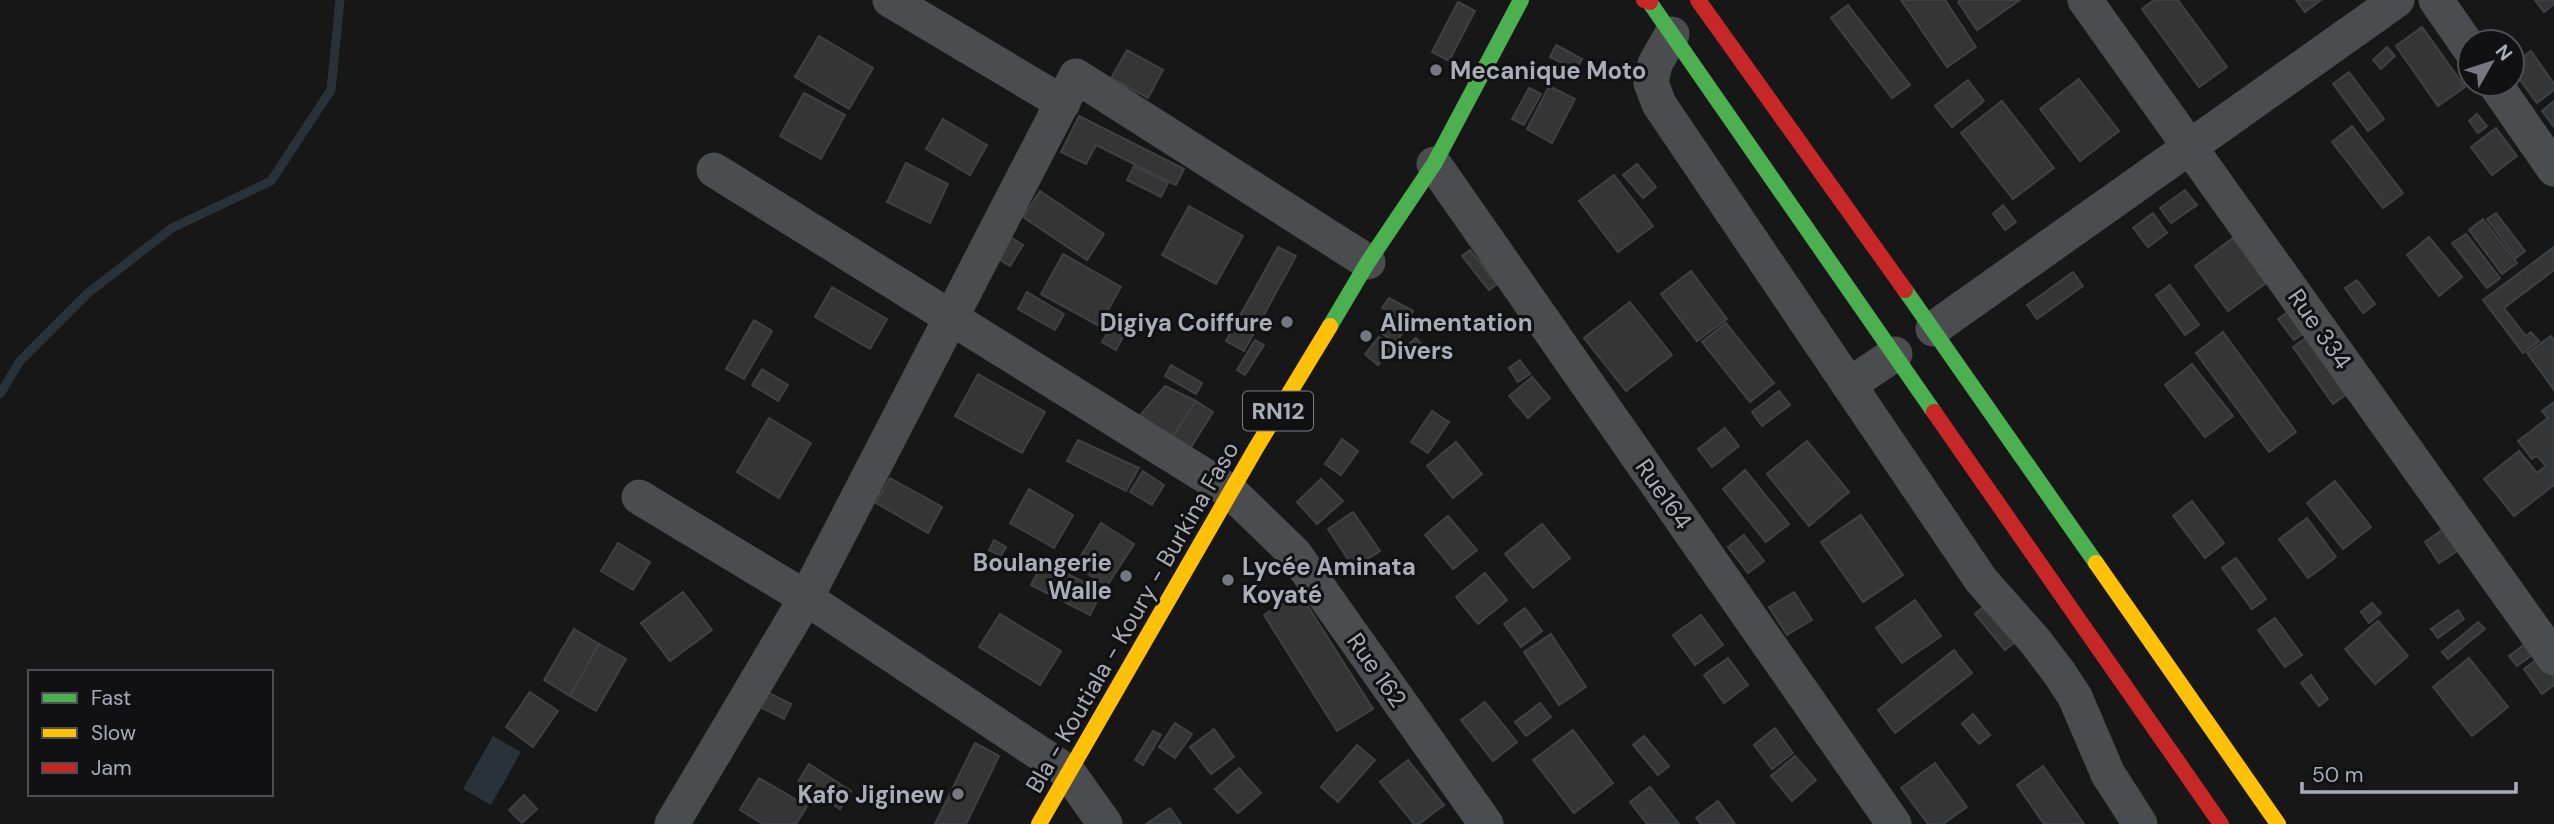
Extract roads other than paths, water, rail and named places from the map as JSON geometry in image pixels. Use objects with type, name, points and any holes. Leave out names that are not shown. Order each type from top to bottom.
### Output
[{"type":"main road","points":[[1698,0],[1933,329],[2278,824]]},
{"type":"main road","name":"Bla - Koutiala - Koury - Burkina Faso","points":[[1038,824],[1368,262],[1434,164],[1522,1]]},
{"type":"main road","points":[[1647,1],[2221,824]]},
{"type":"street","points":[[890,0],[1063,103]]},
{"type":"street","name":"Rue 334","points":[[2085,0],[2554,658]]},
{"type":"street","points":[[1933,329],[2397,0]]},
{"type":"street","points":[[2436,0],[2456,29]]},
{"type":"street","points":[[1672,34],[1655,64],[1651,83],[1659,104],[1981,580],[2035,640],[2060,674],[2075,697],[2108,774],[2140,824]]},
{"type":"street","points":[[673,824],[806,598],[1076,76],[1368,262]]},
{"type":"street","points":[[2505,98],[2554,169]]},
{"type":"street","name":"Rue164","points":[[1434,164],[1894,824]]},
{"type":"street","name":"Rue 162","points":[[713,170],[1231,492],[1295,555],[1486,824]]},
{"type":"street","points":[[1849,385],[1895,354]]},
{"type":"street","points":[[639,497],[806,598],[1068,772],[1105,824]]},
{"type":"waterway","points":[[0,394],[20,361],[88,293],[172,228],[271,181],[331,90],[340,0]]},
{"type":"place","name":"Mecanique Moto","points":[[1436,70]]},
{"type":"place","name":"Digiya Coiffure","points":[[1287,322]]},
{"type":"place","name":"Alimentation Divers","points":[[1366,336]]},
{"type":"place","name":"Boulangerie Walle","points":[[1126,576]]},
{"type":"place","name":"Lycée Aminata Koyaté","points":[[1228,580]]},
{"type":"place","name":"Kafo Jiginew","points":[[958,794]]}]
